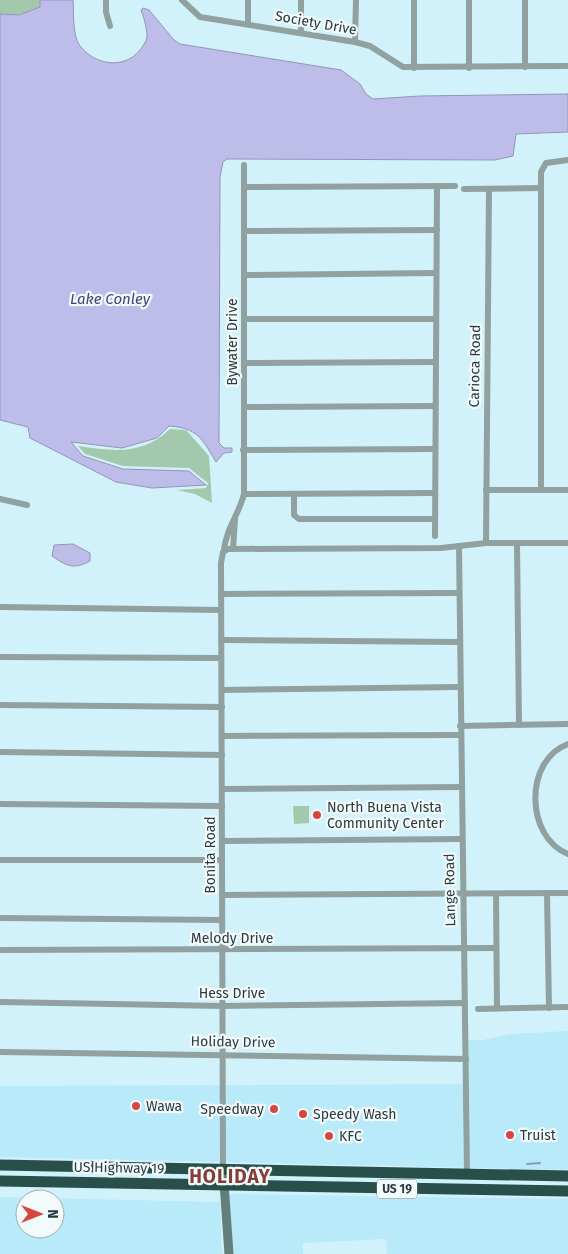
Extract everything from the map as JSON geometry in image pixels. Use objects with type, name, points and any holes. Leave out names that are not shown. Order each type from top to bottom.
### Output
[{"type":"highway","name":"US Highway 19","points":[[0,1165],[568,1176]]},
{"type":"highway","points":[[474,1190],[505,1183],[542,1183],[553,1175]]},
{"type":"highway","name":"US Highway 19","points":[[0,1181],[474,1190],[565,1189]]},
{"type":"street","points":[[106,0],[106,12],[110,26]]},
{"type":"street","name":"Society Drive","points":[[182,0],[200,17],[356,42],[370,46],[397,65],[414,68],[568,66]]},
{"type":"street","points":[[248,0],[248,24]]},
{"type":"street","points":[[301,0],[301,32]]},
{"type":"street","points":[[356,0],[356,42]]},
{"type":"street","points":[[414,0],[414,68]]},
{"type":"street","points":[[469,0],[469,68]]},
{"type":"street","points":[[525,0],[525,67]]},
{"type":"street","points":[[541,490],[541,172],[546,163],[568,160]]},
{"type":"street","name":"Bywater Drive","points":[[224,550],[227,533],[244,494],[244,165]]},
{"type":"street","points":[[435,536],[437,186]]},
{"type":"street","points":[[245,187],[455,186]]},
{"type":"street","points":[[464,189],[541,188]]},
{"type":"street","name":"Carioca Road","points":[[486,543],[489,189]]},
{"type":"street","points":[[245,231],[436,230]]},
{"type":"street","points":[[245,275],[436,273]]},
{"type":"street","points":[[244,319],[436,318]]},
{"type":"street","points":[[244,363],[436,362]]},
{"type":"street","points":[[245,407],[436,406]]},
{"type":"street","points":[[243,450],[435,449]]},
{"type":"street","points":[[486,490],[568,490]]},
{"type":"street","points":[[244,494],[435,493]]},
{"type":"street","points":[[294,494],[294,515],[299,519],[435,518]]},
{"type":"street","points":[[0,499],[27,505]]},
{"type":"street","name":"Bywater Drive","points":[[232,549],[235,518]]},
{"type":"street","points":[[224,550],[459,546],[486,543],[568,543]]},
{"type":"street","points":[[517,544],[519,725]]},
{"type":"street","name":"Lange Road","points":[[459,546],[458,642],[468,1174]]},
{"type":"street","name":"Bonita Road","points":[[223,1169],[221,563],[224,550]]},
{"type":"street","points":[[221,594],[458,594]]},
{"type":"street","points":[[0,607],[221,610]]},
{"type":"street","points":[[221,640],[458,642]]},
{"type":"street","points":[[0,657],[221,658]]},
{"type":"street","points":[[222,690],[459,688]]},
{"type":"street","points":[[0,704],[222,707]]},
{"type":"street","points":[[460,726],[568,724]]},
{"type":"street","points":[[222,736],[460,735]]},
{"type":"street","points":[[568,744],[556,750],[541,767],[536,797],[538,813],[544,830],[559,850],[568,854]]},
{"type":"street","points":[[0,752],[222,755]]},
{"type":"street","points":[[222,788],[461,788]]},
{"type":"street","points":[[0,804],[222,806]]},
{"type":"street","points":[[222,841],[462,839]]},
{"type":"street","points":[[0,860],[222,860]]},
{"type":"street","points":[[222,895],[568,893]]},
{"type":"street","points":[[496,894],[497,1008]]},
{"type":"street","points":[[547,894],[549,1008]]},
{"type":"street","points":[[0,918],[222,920]]},
{"type":"street","name":"Melody Drive","points":[[0,950],[496,948]]},
{"type":"street","name":"Hess Drive","points":[[0,1002],[223,1006],[464,1003]]},
{"type":"street","points":[[478,1009],[568,1007]]},
{"type":"street","name":"Holiday Drive","points":[[0,1052],[466,1059]]},
{"type":"street","points":[[223,1169],[226,1185],[228,1254]]},
{"type":"shaded area","points":[[568,1031],[568,1170],[0,1157],[0,1086],[469,1084],[467,1040],[483,1040],[510,1034]]},
{"type":"shaded area","points":[[229,1194],[568,1199],[568,1254],[387,1254],[386,1239],[303,1243],[303,1254],[232,1254]]},
{"type":"shaded area","points":[[0,1197],[15,1197],[15,1239],[65,1239],[65,1198],[220,1202],[222,1254],[0,1254]]},
{"type":"green space","points":[[0,0],[40,0],[40,7],[19,15],[0,14]]},
{"type":"green space","points":[[170,429],[186,430],[209,456],[212,503],[195,494],[177,490],[206,488],[208,483],[189,468],[123,466],[85,454],[78,446],[115,450],[138,448],[149,444]]},
{"type":"green space","points":[[293,806],[309,806],[309,823],[294,824]]},
{"type":"water","name":"Lake Conley","points":[[40,0],[73,0],[77,41],[86,52],[101,61],[118,63],[133,56],[140,50],[147,37],[141,10],[143,8],[149,10],[174,40],[180,44],[341,70],[360,84],[366,94],[373,99],[420,96],[568,94],[568,132],[516,134],[513,156],[495,160],[227,159],[223,162],[220,177],[219,443],[224,448],[232,448],[232,452],[224,453],[216,462],[198,436],[186,429],[169,426],[157,438],[122,448],[71,442],[83,456],[123,469],[189,471],[206,485],[152,488],[116,482],[30,438],[28,427],[0,420],[0,14],[19,15],[40,7]]},
{"type":"water","points":[[73,544],[90,553],[90,561],[70,566],[52,556],[54,545]]},
{"type":"waterway","points":[[527,1164],[540,1163]]},
{"type":"place","name":"North Buena Vista Community Center","points":[[317,815]]},
{"type":"place","name":"Wawa","points":[[136,1106]]},
{"type":"place","name":"Speedway","points":[[274,1109]]},
{"type":"place","name":"Speedy Wash","points":[[303,1114]]},
{"type":"place","name":"Truist","points":[[510,1135]]},
{"type":"place","name":"KFC","points":[[329,1136]]},
{"type":"district","name":"HOLIDAY","points":[[230,1176]]}]
